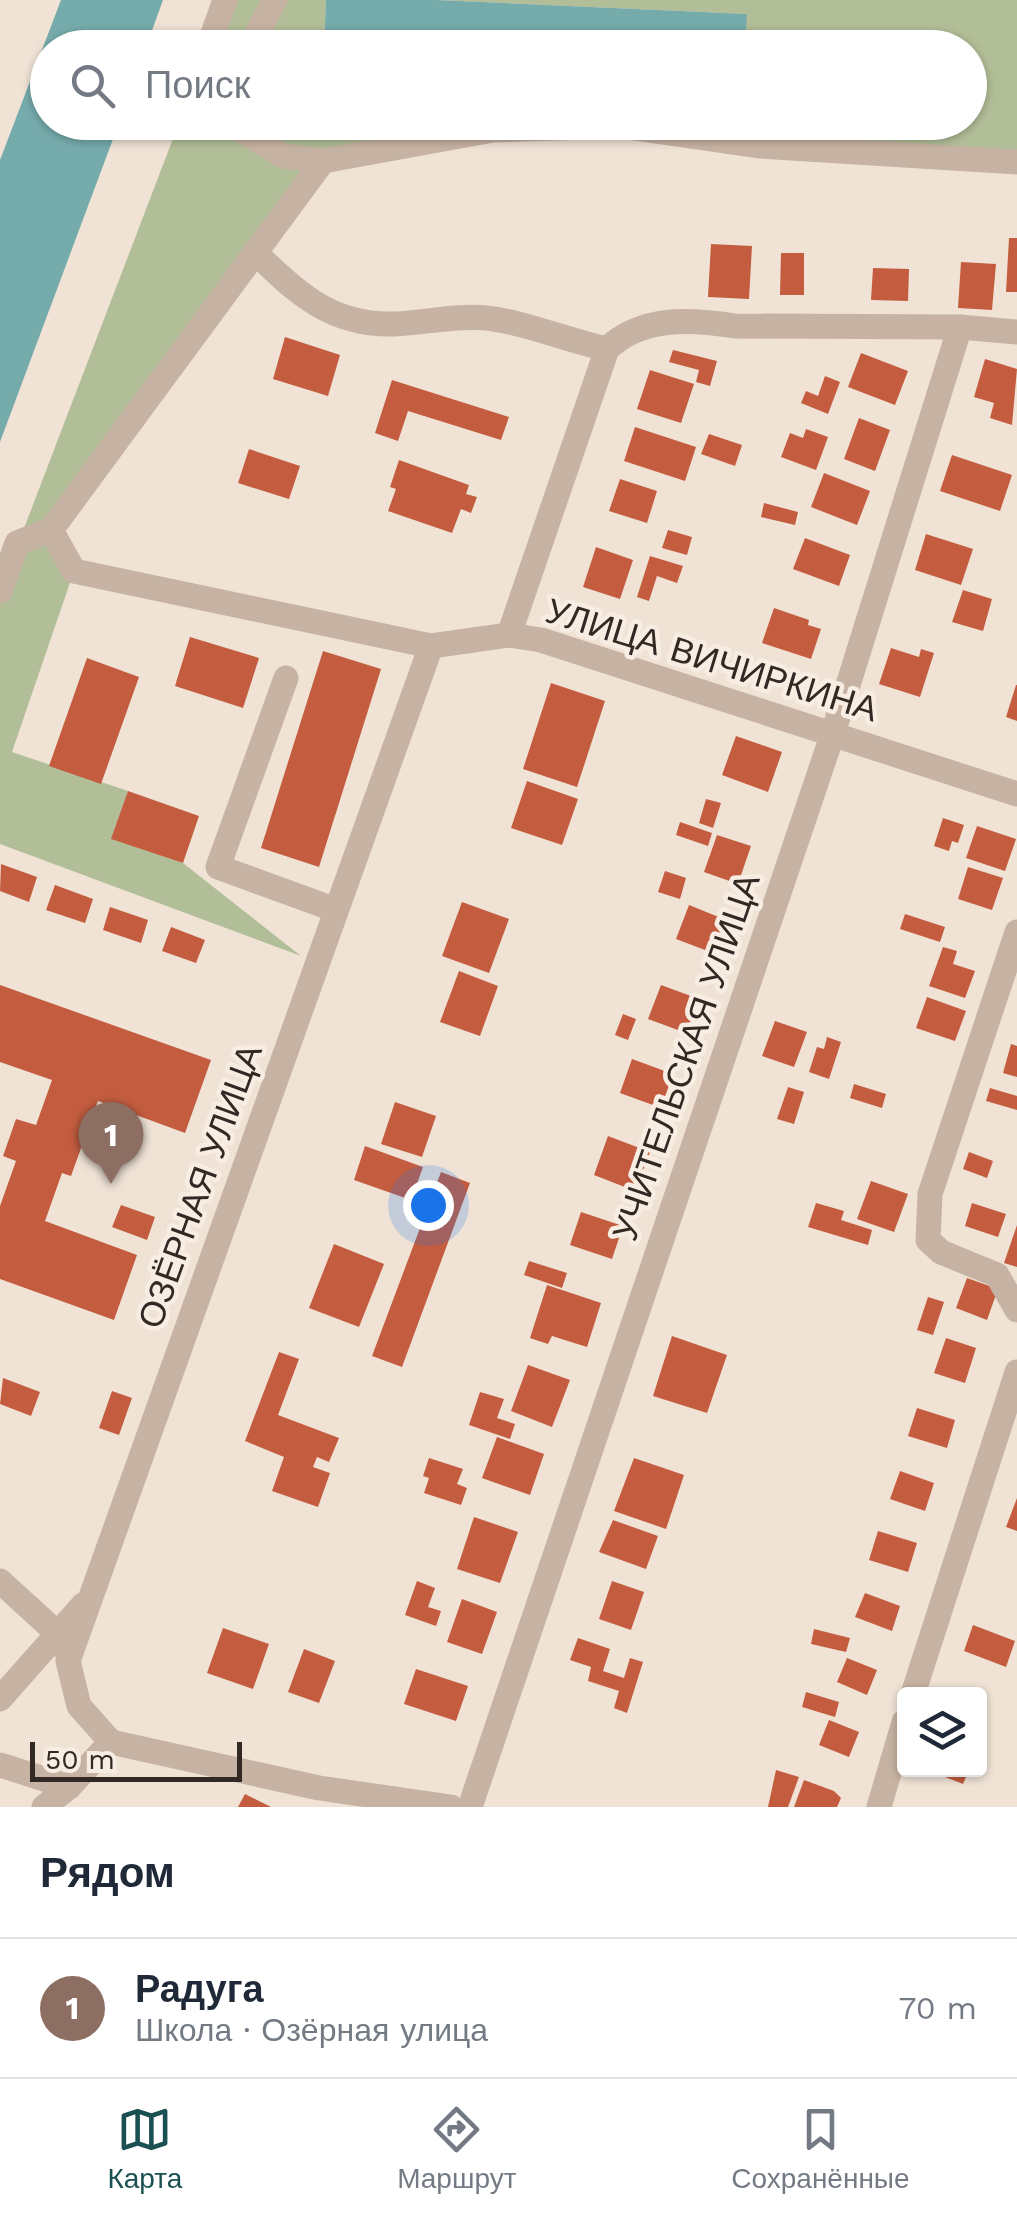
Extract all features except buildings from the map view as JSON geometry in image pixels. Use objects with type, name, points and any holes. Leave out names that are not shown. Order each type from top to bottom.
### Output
[{"type":"street","points":[[214,30],[225,0]]},
{"type":"street","points":[[258,30],[275,0]]},
{"type":"street","points":[[258,140],[284,156],[323,161],[438,140]]},
{"type":"street","points":[[717,140],[1017,162]]},
{"type":"street","points":[[0,591],[17,544],[51,530],[323,161]]},
{"type":"street","points":[[256,252],[319,309],[354,323],[398,324],[445,315],[493,319],[607,349]]},
{"type":"street","points":[[509,635],[607,349],[628,330],[670,322],[960,327],[1017,332]]},
{"type":"street","name":"УЧИТЕЛЬСКАЯ УЛИЦА","points":[[470,1807],[833,733],[960,327]]},
{"type":"street","name":"УЛИЦА ВИЧИРКИНА","points":[[51,530],[74,571],[432,646],[509,635],[541,640],[1017,794]]},
{"type":"street","name":"ОЗЁРНАЯ УЛИЦА","points":[[68,1662],[432,646]]},
{"type":"street","points":[[286,678],[218,868],[336,910]]},
{"type":"street","points":[[1017,932],[930,1194],[926,1222],[928,1240],[941,1252],[997,1275],[1017,1310]]},
{"type":"street","points":[[915,1687],[1017,1372]]},
{"type":"street","points":[[0,1581],[58,1634],[79,1706],[111,1742],[323,1798],[451,1807]]},
{"type":"street","points":[[0,1699],[93,1594]]},
{"type":"street","points":[[44,1807],[69,1787],[111,1742]]},
{"type":"street","points":[[878,1807],[897,1745]]},
{"type":"street","points":[[0,1764],[69,1787]]},
{"type":"green space","points":[[225,0],[326,0],[325,30],[214,30]]},
{"type":"green space","points":[[437,0],[1017,0],[1017,162],[774,140],[987,140],[987,30],[746,30],[746,14]]},
{"type":"green space","points":[[172,140],[501,140],[323,161],[51,530],[74,571],[12,752],[128,791],[112,839],[183,863],[301,956],[0,844],[0,591]]},
{"type":"water","points":[[61,0],[163,0],[152,30],[50,30]]},
{"type":"water","points":[[326,0],[437,0],[747,14],[746,30],[325,30]]},
{"type":"water","points":[[30,81],[30,140],[113,140],[0,442],[0,160]]},
{"type":"place","name":"Радуга","points":[[111,1184]]}]
